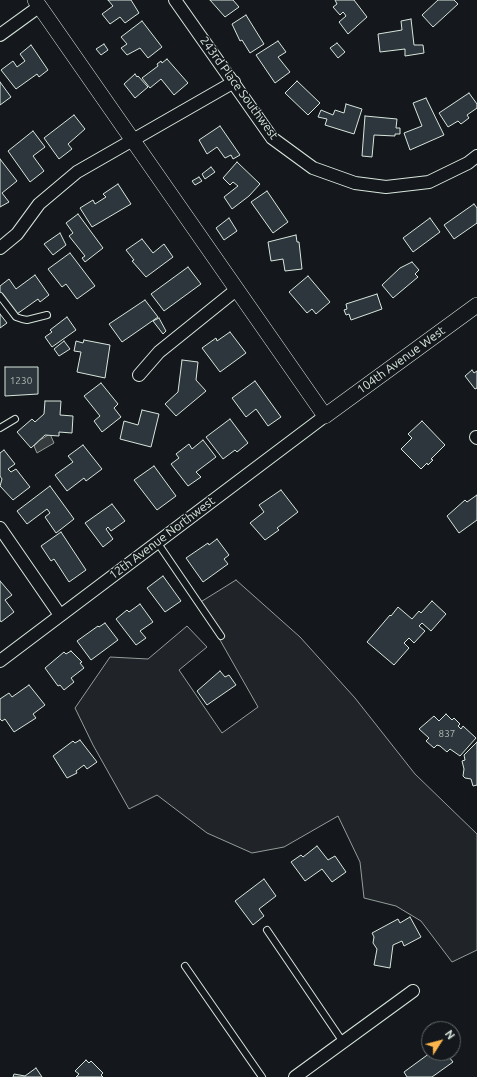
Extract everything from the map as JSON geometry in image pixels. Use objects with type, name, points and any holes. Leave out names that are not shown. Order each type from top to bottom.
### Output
[{"type":"street","name":"243rd Place Southwest","points":[[175,0],[272,138],[313,168],[355,183],[386,187],[429,182],[477,156]]},
{"type":"street","points":[[0,35],[37,3],[325,416]]},
{"type":"street","points":[[0,248],[16,234],[39,204],[77,172],[234,82]]},
{"type":"street","points":[[139,375],[159,352],[236,290]]},
{"type":"street","name":"104th Avenue West","points":[[325,416],[477,305]]},
{"type":"street","name":"12th Avenue Northwest","points":[[0,660],[325,416]]},
{"type":"street","points":[[0,528],[60,615]]},
{"type":"street","points":[[295,1077],[413,990]]},
{"type":"lane","points":[[0,296],[16,317],[27,320],[47,315]]},
{"type":"lane","points":[[0,428],[15,419]]},
{"type":"lane","points":[[157,542],[221,636]]},
{"type":"lane","points":[[267,930],[343,1042]]},
{"type":"lane","points":[[185,966],[262,1077]]},
{"type":"shaded area","points":[[50,434],[54,443],[37,453],[34,446]]},
{"type":"shaded area","points":[[236,580],[300,637],[355,698],[415,774],[477,834],[477,950],[452,962],[421,921],[396,906],[364,898],[360,862],[338,816],[284,847],[252,853],[207,833],[157,795],[129,809],[93,745],[75,708],[110,657],[148,659],[187,626],[207,647],[179,670],[222,733],[258,707],[199,603]]},
{"type":"building","points":[[108,0],[131,0],[139,13],[125,23],[120,17],[110,24],[102,14],[113,6]]},
{"type":"building","points":[[210,0],[233,0],[239,7],[225,17]]},
{"type":"building","points":[[335,0],[354,0],[367,17],[348,34],[339,22],[346,16],[343,12],[340,15],[333,7],[337,4]]},
{"type":"building","points":[[438,0],[454,0],[458,4],[433,27],[422,15]]},
{"type":"building","points":[[246,15],[264,44],[250,53],[242,40],[240,41],[232,24]]},
{"type":"building","points":[[411,19],[414,45],[423,45],[424,53],[405,56],[405,49],[380,52],[378,34],[402,30],[401,21]]},
{"type":"building","points":[[142,21],[162,47],[148,58],[140,48],[127,55],[121,48],[127,44],[121,37]]},
{"type":"building","points":[[278,41],[286,52],[278,57],[290,72],[275,83],[256,55]]},
{"type":"building","points":[[337,43],[345,52],[338,58],[330,48]]},
{"type":"building","points":[[104,44],[108,50],[101,55],[96,49]]},
{"type":"building","points":[[31,45],[48,70],[39,77],[37,74],[16,89],[1,70],[13,61],[17,67],[25,61],[20,54]]},
{"type":"building","points":[[167,59],[188,83],[174,95],[161,79],[150,88],[142,78],[158,66],[157,64],[161,61],[162,63]]},
{"type":"building","points":[[135,74],[148,87],[135,98],[124,84]]},
{"type":"building","points":[[297,81],[320,103],[308,115],[285,93]]},
{"type":"building","points":[[0,82],[11,97],[0,105]]},
{"type":"building","points":[[469,93],[477,104],[477,108],[467,115],[469,118],[461,124],[458,121],[448,127],[439,113]]},
{"type":"building","points":[[426,98],[444,135],[410,150],[404,133],[422,126],[413,103]]},
{"type":"building","points":[[346,104],[362,109],[354,134],[325,125],[327,119],[318,117],[321,110],[333,115],[335,110],[344,113]]},
{"type":"building","points":[[74,115],[85,129],[68,144],[72,149],[59,159],[44,138]]},
{"type":"building","points":[[365,116],[397,119],[396,128],[400,128],[400,134],[395,134],[395,136],[374,135],[372,157],[362,156]]},
{"type":"building","points":[[220,126],[240,155],[233,159],[231,155],[225,158],[217,147],[207,154],[199,140]]},
{"type":"building","points":[[33,131],[45,147],[33,156],[44,171],[30,182],[8,151]]},
{"type":"building","points":[[0,159],[17,181],[2,193],[9,202],[0,207]]},
{"type":"building","points":[[237,162],[260,184],[249,196],[232,209],[224,197],[238,186],[233,182],[230,185],[223,178]]},
{"type":"building","points":[[211,167],[215,172],[205,179],[202,174]]},
{"type":"building","points":[[199,177],[202,181],[195,185],[192,181]]},
{"type":"building","points":[[118,184],[131,204],[92,227],[80,208],[93,200],[95,204],[106,197],[103,194]]},
{"type":"building","points":[[267,191],[288,222],[273,233],[251,202]]},
{"type":"building","points":[[474,204],[477,208],[477,223],[454,239],[444,225]]},
{"type":"building","points":[[78,214],[103,248],[85,262],[82,258],[85,256],[69,236],[73,233],[66,223]]},
{"type":"building","points":[[229,218],[237,231],[224,240],[216,228]]},
{"type":"building","points":[[430,218],[440,232],[413,252],[403,238]]},
{"type":"building","points":[[60,233],[66,245],[53,255],[44,244]]},
{"type":"building","points":[[296,235],[297,242],[299,242],[302,269],[285,271],[283,259],[271,261],[268,242]]},
{"type":"building","points":[[142,239],[153,253],[164,244],[173,257],[146,277],[132,261],[134,260],[126,250]]},
{"type":"building","points":[[70,253],[95,286],[77,299],[66,284],[62,287],[48,269]]},
{"type":"building","points":[[412,262],[419,270],[415,274],[418,277],[393,298],[382,285],[400,268]]},
{"type":"building","points":[[188,267],[201,284],[164,311],[151,294]]},
{"type":"building","points":[[35,275],[49,295],[40,302],[38,299],[17,314],[0,292],[0,286],[9,279],[16,289]]},
{"type":"building","points":[[308,276],[330,302],[316,314],[312,309],[307,313],[289,292]]},
{"type":"building","points":[[377,294],[382,309],[351,320],[349,314],[346,315],[344,310],[347,309],[346,304]]},
{"type":"building","points":[[145,300],[158,317],[122,342],[109,324]]},
{"type":"building","points":[[0,314],[7,323],[0,328]]},
{"type":"building","points":[[67,317],[76,330],[52,347],[45,337],[52,332],[50,330]]},
{"type":"building","points":[[159,318],[166,331],[163,334],[153,321]]},
{"type":"building","points":[[230,332],[246,353],[220,372],[202,348],[216,338],[217,341]]},
{"type":"building","points":[[84,340],[110,345],[105,378],[77,372],[81,352],[74,351],[76,341],[83,343]]},
{"type":"building","points":[[64,341],[70,349],[59,356],[54,349]]},
{"type":"building","points":[[182,360],[198,362],[196,380],[206,391],[176,416],[165,404],[178,392]]},
{"type":"building","points":[[5,367],[38,367],[38,394],[5,396]]},
{"type":"building","points":[[472,370],[474,373],[477,371],[477,388],[475,389],[465,376]]},
{"type":"building","points":[[255,381],[281,417],[268,426],[256,409],[246,417],[232,398]]},
{"type":"building","points":[[101,383],[118,404],[114,408],[121,417],[102,432],[94,421],[100,416],[84,396]]},
{"type":"building","points":[[45,401],[61,401],[60,415],[73,416],[72,433],[59,432],[59,436],[45,435],[31,448],[17,432],[32,419],[35,422],[44,414]]},
{"type":"building","points":[[142,410],[159,414],[151,447],[120,439],[124,421],[138,425]]},
{"type":"building","points":[[230,419],[248,443],[237,452],[235,450],[223,459],[206,437]]},
{"type":"building","points":[[422,421],[445,445],[431,459],[433,460],[428,465],[427,463],[421,469],[401,449],[412,438],[408,434]]},
{"type":"building","points":[[203,440],[216,457],[196,472],[201,477],[188,486],[171,464],[179,458],[176,454],[189,444],[192,449]]},
{"type":"building","points":[[83,445],[102,469],[86,481],[84,478],[67,491],[55,475],[73,462],[68,456]]},
{"type":"building","points":[[4,450],[15,464],[8,469],[11,472],[16,469],[30,487],[13,500],[0,486],[2,479],[0,476],[0,453]]},
{"type":"building","points":[[154,466],[176,496],[157,510],[134,480]]},
{"type":"building","points":[[50,486],[74,519],[56,533],[45,517],[50,513],[47,509],[27,524],[17,511]]},
{"type":"building","points":[[281,490],[298,512],[277,528],[279,530],[265,540],[250,523],[264,512],[259,505]]},
{"type":"building","points":[[477,495],[477,520],[459,533],[447,516],[465,500],[467,502]]},
{"type":"building","points":[[112,504],[125,521],[111,531],[108,527],[106,529],[113,539],[103,547],[85,523]]},
{"type":"building","points":[[61,532],[86,570],[69,582],[54,559],[51,561],[41,546]]},
{"type":"building","points":[[217,539],[229,555],[224,559],[228,564],[203,582],[186,558],[208,543],[209,545]]},
{"type":"building","points":[[163,576],[181,601],[165,612],[147,588]]},
{"type":"building","points":[[0,581],[12,595],[5,600],[14,612],[1,622],[0,620]]},
{"type":"building","points":[[432,601],[446,614],[431,631],[422,623],[419,626],[425,631],[414,643],[409,638],[404,643],[409,648],[394,665],[367,642],[398,607],[412,619],[419,611],[421,613]]},
{"type":"building","points":[[140,604],[153,622],[140,631],[146,638],[136,645],[116,619],[127,610],[129,612]]},
{"type":"building","points":[[105,623],[118,640],[91,660],[77,641],[98,626],[99,627]]},
{"type":"building","points":[[71,651],[82,662],[80,663],[84,668],[71,678],[74,682],[64,690],[60,685],[58,686],[45,668],[64,652],[66,654]]},
{"type":"building","points":[[220,671],[225,677],[229,675],[236,685],[207,705],[197,691]]},
{"type":"building","points":[[29,685],[45,705],[33,714],[36,718],[14,732],[5,719],[2,721],[0,719],[0,699],[9,693],[12,697]]},
{"type":"building","points":[[446,714],[452,720],[454,718],[460,724],[458,726],[461,729],[463,726],[476,738],[460,756],[450,749],[447,752],[437,745],[434,748],[426,741],[429,738],[419,729],[434,716],[439,721]]},
{"type":"building","points":[[80,740],[97,762],[87,769],[84,765],[76,771],[77,773],[67,778],[53,756],[73,741],[75,743]]},
{"type":"building","points":[[477,742],[477,785],[473,786],[471,779],[463,776],[464,769],[462,761],[465,760],[464,755]]},
{"type":"building","points":[[317,846],[328,860],[335,856],[346,872],[332,882],[322,869],[305,881],[291,862],[301,855],[303,857]]},
{"type":"building","points":[[264,879],[276,896],[259,909],[264,916],[253,925],[235,901]]},
{"type":"building","points":[[410,917],[421,937],[404,946],[402,941],[393,945],[390,968],[374,965],[377,949],[373,943],[374,937],[372,933],[398,919],[400,923]]},
{"type":"building","points":[[86,1060],[89,1063],[91,1061],[103,1073],[101,1075],[103,1077],[76,1077],[79,1074],[75,1071]]},
{"type":"building","points":[[421,1060],[421,1061],[453,1062],[432,1077],[407,1077],[404,1072]]},
{"type":"building","points":[[36,1068],[42,1077],[13,1077],[14,1074],[25,1076]]}]
